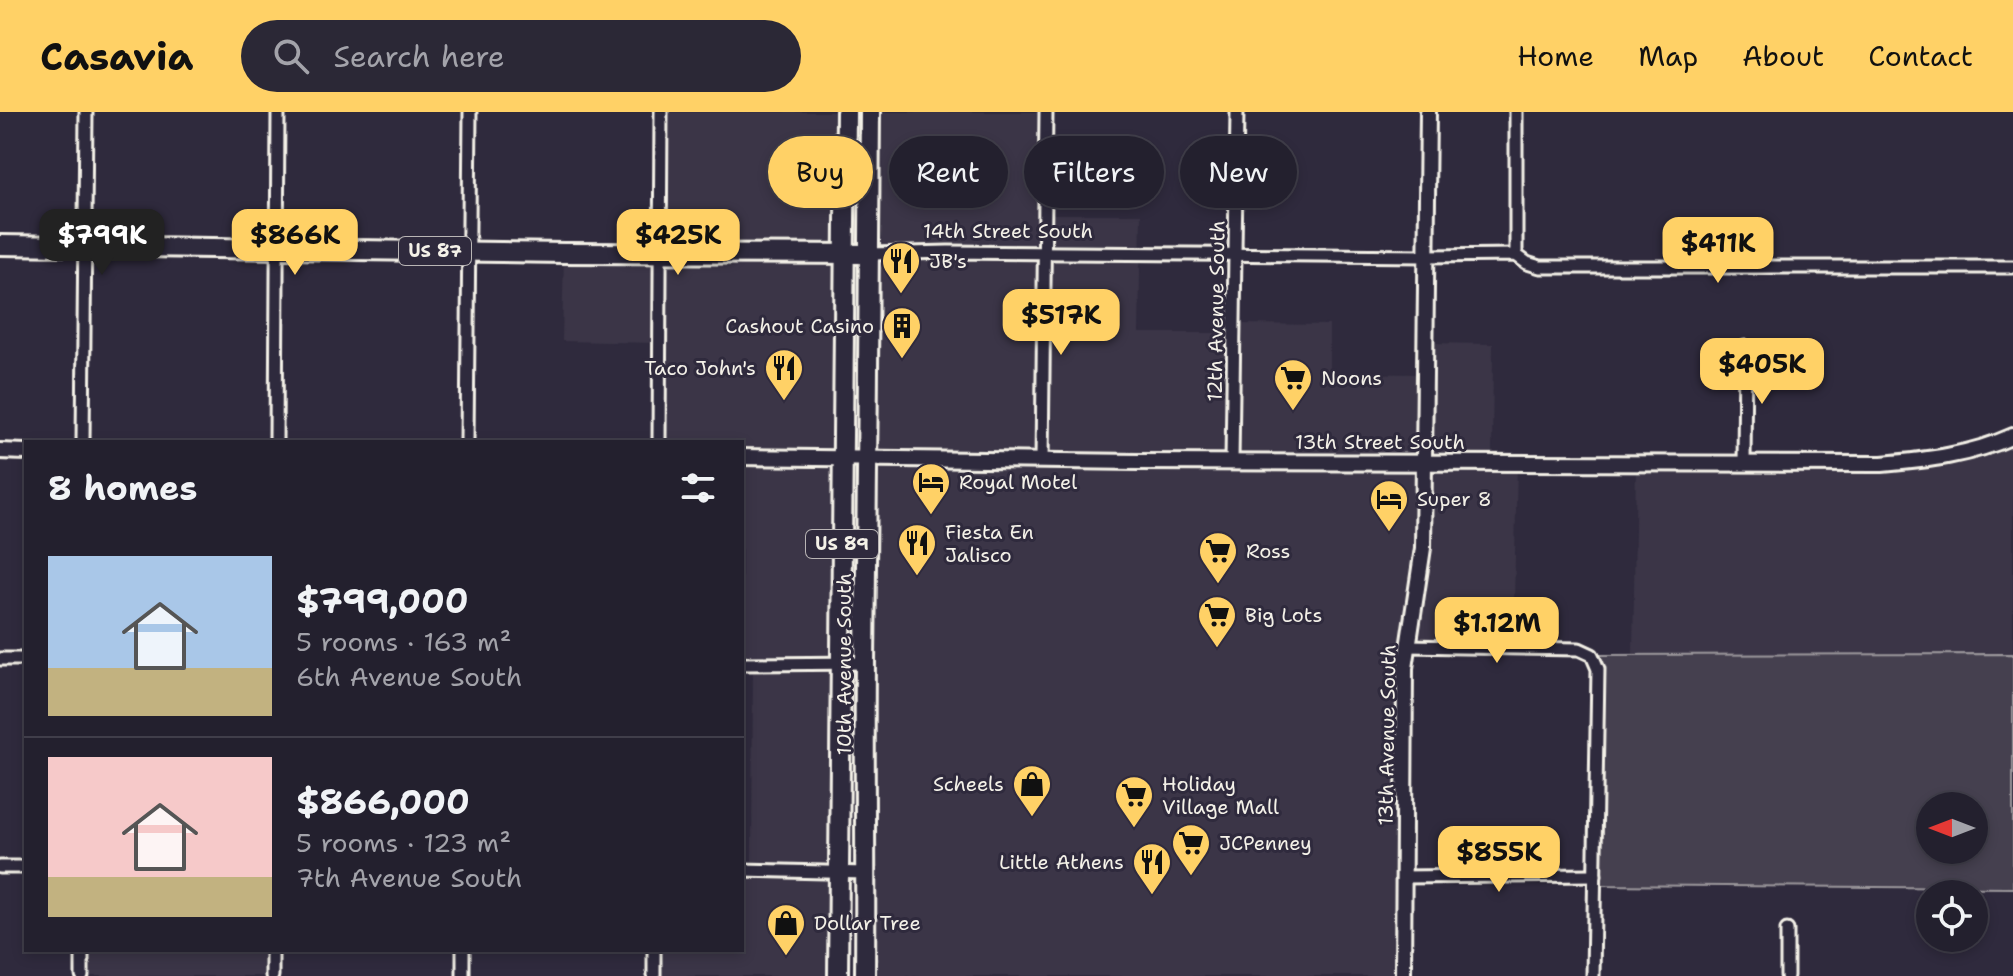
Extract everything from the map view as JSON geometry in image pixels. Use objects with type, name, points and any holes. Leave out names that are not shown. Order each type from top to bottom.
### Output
[{"type":"main road","name":"10th Avenue South","points":[[838,976],[846,112]]},
{"type":"main road","name":"10th Avenue South","points":[[865,976],[870,112]]},
{"type":"main road","name":"14th Street South","points":[[0,245],[871,254]]},
{"type":"street","points":[[83,440],[86,112]]},
{"type":"street","points":[[276,440],[278,112]]},
{"type":"street","points":[[467,440],[470,112]]},
{"type":"street","points":[[659,440],[661,112]]},
{"type":"street","points":[[1042,461],[1046,112]]},
{"type":"street","name":"12th Avenue South","points":[[1232,462],[1237,112]]},
{"type":"street","name":"13th Avenue South","points":[[1403,976],[1405,668],[1423,548],[1428,112]]},
{"type":"street","points":[[1516,112],[1516,255]]},
{"type":"street","name":"14th Street South","points":[[871,254],[1516,255],[1540,267],[2013,267]]},
{"type":"street","points":[[1744,464],[1745,347]]},
{"type":"street","name":"13th Street South","points":[[744,457],[1882,464],[1969,452],[2013,436]]},
{"type":"street","points":[[0,451],[24,452]]},
{"type":"street","points":[[1407,646],[1579,649],[1592,655],[1598,669],[1593,976]]},
{"type":"street","points":[[0,659],[24,659]]},
{"type":"street","points":[[744,664],[865,663]]},
{"type":"street","points":[[0,867],[24,867]]},
{"type":"street","points":[[744,870],[866,873]]},
{"type":"street","points":[[1403,877],[1595,875]]},
{"type":"street","points":[[1787,930],[1787,976]]},
{"type":"street","points":[[82,952],[82,976]]},
{"type":"street","points":[[272,952],[272,976]]},
{"type":"street","points":[[463,952],[463,976]]},
{"type":"street","points":[[654,952],[654,976]]},
{"type":"shaded area","points":[[661,112],[846,112],[846,136],[768,136],[768,208],[845,208],[838,976],[654,976],[654,952],[744,952],[744,870],[752,870],[753,665],[744,664],[744,440],[659,440],[659,343],[562,341],[564,253],[660,252]]},
{"type":"shaded area","name":"Holiday Village Mall","points":[[870,112],[1046,112],[1046,136],[1024,136],[1024,208],[1045,208],[1045,214],[1141,214],[1139,333],[1234,333],[1234,324],[1329,325],[1329,373],[1424,374],[1425,343],[1493,344],[1492,462],[1517,463],[1513,648],[1408,646],[1404,976],[863,976],[869,208],[873,208],[873,136],[870,136]]},
{"type":"shaded area","points":[[2013,436],[2013,654],[1633,655],[1636,464],[1882,464]]},
{"type":"shaded area","points":[[2013,654],[2013,888],[1988,888],[1988,880],[1916,880],[1916,887],[1594,885],[1598,669],[1592,655]]},
{"type":"shaded area","points":[[82,952],[272,952],[272,976],[82,976]]},
{"type":"place","name":"JB's","points":[[901,295]]},
{"type":"place","name":"Cashout Casino","points":[[902,360]]},
{"type":"place","name":"Taco John's","points":[[784,402]]},
{"type":"place","name":"Noons","points":[[1293,412]]},
{"type":"place","name":"Royal Motel","points":[[931,516]]},
{"type":"place","name":"Super 8","points":[[1389,533]]},
{"type":"place","name":"Fiesta En Jalisco","points":[[917,577]]},
{"type":"place","name":"Ross","points":[[1218,585]]},
{"type":"place","name":"Big Lots","points":[[1217,649]]},
{"type":"place","name":"Scheels","points":[[1032,818]]},
{"type":"place","name":"Holiday Village Mall","points":[[1134,829]]},
{"type":"place","name":"JCPenney","points":[[1191,877]]},
{"type":"place","name":"Little Athens","points":[[1152,896]]},
{"type":"place","name":"Dollar Tree","points":[[786,957]]}]
